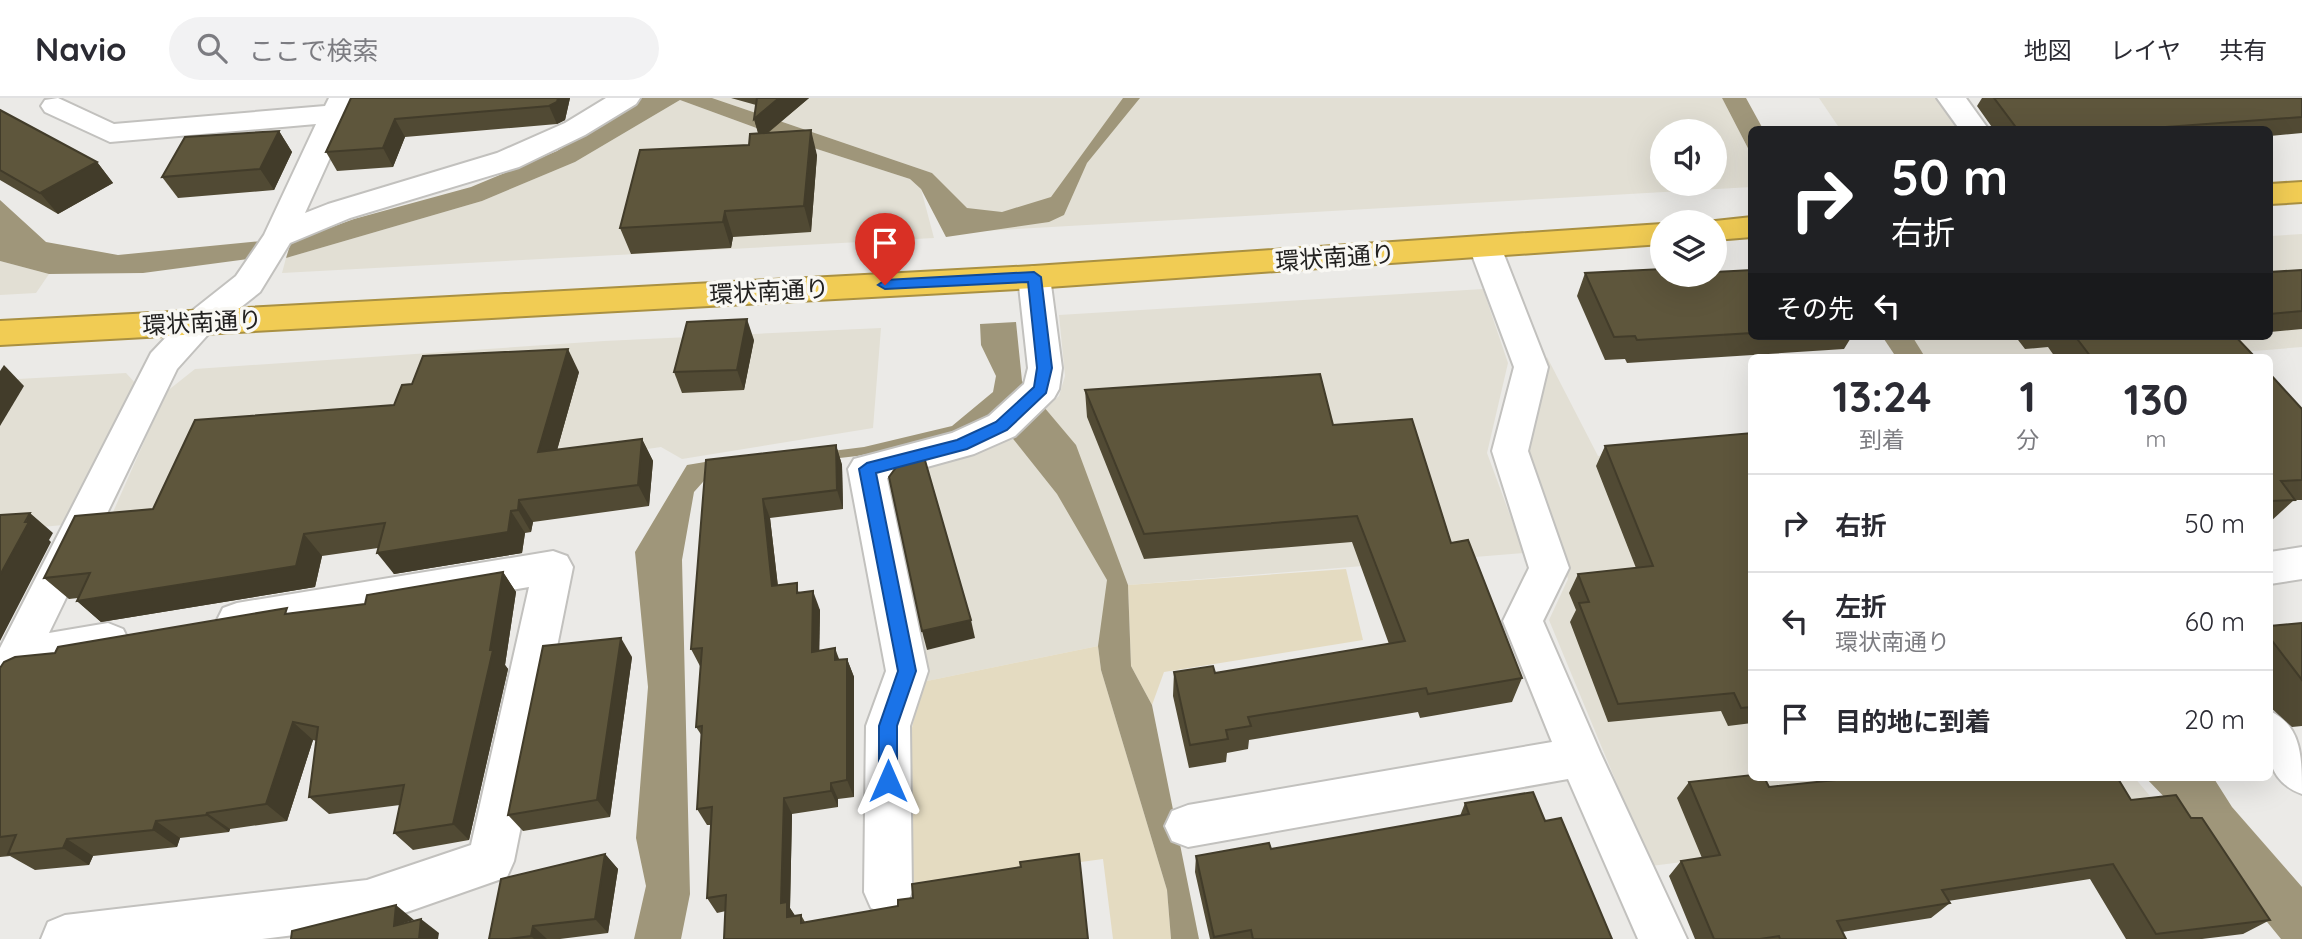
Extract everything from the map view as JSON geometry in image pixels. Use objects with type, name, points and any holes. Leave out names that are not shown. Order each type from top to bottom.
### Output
[{"type":"highway","points":[[2273,194],[2302,192]]},
{"type":"highway","points":[[1727,229],[1748,227]]},
{"type":"highway","name":"環状南通り","points":[[0,333],[1034,277],[1650,235]]},
{"type":"street","points":[[212,124],[225,98]]},
{"type":"street","points":[[273,246],[339,211],[508,160],[590,109],[626,98]]},
{"type":"street","points":[[1951,98],[1972,126]]},
{"type":"street","points":[[55,106],[110,133],[212,124],[339,106]]},
{"type":"street","points":[[4,676],[163,362],[200,322],[248,284],[273,246],[339,106]]},
{"type":"street","points":[[1485,247],[1531,367],[1510,451],[1549,568],[1523,621],[1580,757],[1663,939]]},
{"type":"street","points":[[888,892],[888,726],[907,671],[867,469],[961,444],[1002,426],[1041,389],[1045,368],[1034,277]]},
{"type":"street","points":[[2273,568],[2302,563]]},
{"type":"street","points":[[65,939],[367,903],[491,861],[553,567],[203,625]]},
{"type":"street","points":[[4,676],[41,652],[149,634]]},
{"type":"street","points":[[2273,734],[2302,774]]},
{"type":"street","points":[[1188,826],[1580,757]]},
{"type":"shaded area","points":[[641,98],[712,98],[932,173],[967,208],[1002,212],[1051,197],[1123,98],[1140,98],[1087,163],[1064,215],[1049,222],[946,237],[921,189],[910,179],[792,141],[680,100],[575,162],[482,201],[286,258],[291,242],[354,219],[471,187],[557,151]]},
{"type":"shaded area","points":[[712,98],[1722,98],[1748,148],[1748,187],[1727,188],[1727,119],[1650,119],[1650,193],[983,231],[932,173]]},
{"type":"shaded area","points":[[1722,98],[1746,98],[1761,126],[1748,126],[1748,148]]},
{"type":"shaded area","points":[[1819,98],[1946,98],[1969,126],[1838,126]]},
{"type":"shaded area","points":[[680,100],[792,141],[910,179],[921,189],[934,238],[282,273],[286,258],[482,201],[575,162]]},
{"type":"shaded area","points":[[0,200],[46,242],[118,255],[262,241],[248,259],[143,273],[49,274],[0,261]]},
{"type":"shaded area","points":[[2302,234],[2302,347],[2242,352],[2192,340],[2273,340],[2273,236]]},
{"type":"shaded area","points":[[0,261],[49,274],[36,293],[0,295]]},
{"type":"shaded area","points":[[1483,289],[1508,363],[1487,453],[1524,553],[1128,585],[1098,646],[922,682],[882,493],[899,471],[1002,442],[1059,396],[1065,376],[1059,315]]},
{"type":"shaded area","points":[[1016,322],[1022,381],[1076,445],[1128,585],[1131,666],[1152,705],[1199,939],[1171,939],[1167,890],[1101,670],[1098,646],[1107,580],[1057,494],[994,415],[958,436],[857,456],[711,473],[694,492],[682,560],[690,894],[681,939],[634,939],[646,886],[636,838],[648,687],[635,552],[687,465],[723,459],[745,462],[864,447],[952,426],[993,392],[996,376],[981,345],[980,324]]},
{"type":"shaded area","points":[[881,328],[873,428],[682,459],[661,447],[106,528],[166,392],[195,369],[604,341]]},
{"type":"shaded area","points":[[1885,340],[1914,340],[1923,354],[1894,354]]},
{"type":"shaded area","points":[[1910,340],[2092,340],[2101,351],[2060,354],[1921,354]]},
{"type":"shaded area","points":[[1547,357],[1598,456],[1748,446],[1748,781],[2137,781],[2155,802],[1651,866],[1549,620],[1568,579],[1527,449]]},
{"type":"shaded area","points":[[126,373],[136,384],[63,525],[0,531],[0,380]]},
{"type":"shaded area","points":[[1346,569],[1363,640],[1164,672],[1152,705],[1131,666],[1128,585]]},
{"type":"shaded area","points":[[1098,646],[1101,670],[1167,890],[1171,939],[1113,939],[1103,859],[909,885],[901,778],[922,682]]},
{"type":"shaded area","points":[[2149,781],[2216,781],[2232,807],[2302,887],[2302,939],[2281,939],[2170,803]]},
{"type":"building","points":[[351,98],[558,98],[557,102],[549,106],[395,119],[383,148],[326,152]]},
{"type":"building","points":[[757,98],[779,98],[754,119]]},
{"type":"building","points":[[1994,98],[2302,98],[2302,117],[2179,126],[2015,126]]},
{"type":"building","points":[[0,110],[97,162],[40,193],[0,170]]},
{"type":"building","points":[[811,130],[804,206],[725,211],[723,222],[620,228],[640,150],[749,145],[750,134]]},
{"type":"building","points":[[279,131],[260,169],[162,177],[185,137]]},
{"type":"building","points":[[1650,270],[1650,287],[1727,287],[1727,271],[1748,270],[1748,333],[1637,340],[1635,336],[1614,337],[1585,273]]},
{"type":"building","points":[[2302,270],[2302,311],[2273,314],[2273,272]]},
{"type":"building","points":[[747,319],[737,370],[674,372],[687,322]]},
{"type":"building","points":[[2078,340],[2239,340],[2252,354],[2089,354]]},
{"type":"building","points":[[568,349],[538,452],[642,439],[638,485],[519,500],[518,510],[511,511],[508,532],[377,553],[385,523],[304,534],[296,566],[77,601],[90,573],[44,578],[75,516],[153,509],[195,420],[394,405],[402,385],[412,384],[423,356]]},
{"type":"building","points":[[1320,374],[1333,425],[1412,419],[1451,543],[1468,540],[1522,678],[1428,694],[1426,688],[1248,717],[1251,726],[1226,730],[1228,739],[1190,745],[1174,672],[1213,666],[1215,673],[1405,641],[1357,516],[1144,534],[1085,390]]},
{"type":"building","points":[[2273,377],[2302,409],[2302,480],[2281,481],[2295,500],[2273,501]]},
{"type":"building","points":[[1748,433],[1748,707],[1741,708],[1734,693],[1618,704],[1579,603],[1589,602],[1578,574],[1653,566],[1605,446]]},
{"type":"building","points":[[836,445],[837,490],[763,499],[772,586],[797,583],[797,593],[813,591],[812,652],[835,648],[835,660],[847,659],[847,780],[831,783],[831,791],[784,798],[781,903],[787,902],[787,917],[801,915],[801,923],[898,906],[898,900],[913,898],[912,884],[1021,867],[1020,862],[1079,854],[1088,939],[724,939],[726,895],[707,898],[712,807],[697,809],[702,726],[696,727],[702,648],[691,649],[706,460]]},
{"type":"building","points":[[922,450],[971,620],[922,631],[889,477],[906,454]]},
{"type":"building","points":[[30,513],[25,522],[29,522],[0,575],[0,515]]},
{"type":"building","points":[[503,572],[490,650],[493,650],[453,824],[394,833],[404,785],[309,797],[318,727],[293,722],[266,804],[156,821],[153,830],[67,839],[63,848],[8,854],[16,835],[0,837],[0,668],[4,662],[15,657],[55,653],[58,647],[287,608],[285,614],[365,604],[367,595]]},
{"type":"building","points":[[2302,623],[2302,680],[2273,642],[2273,626]]},
{"type":"building","points":[[621,638],[597,800],[508,815],[543,646]]},
{"type":"building","points":[[1748,775],[1748,781],[1766,781],[1769,787],[1827,781],[2119,781],[2131,800],[2176,795],[2191,818],[2202,818],[2270,920],[2156,934],[2113,864],[1942,890],[1950,903],[1837,921],[1846,939],[1780,939],[1779,936],[1760,939],[1714,939],[1681,861],[1720,855],[1689,782]]},
{"type":"building","points":[[1533,792],[1545,821],[1561,818],[1612,939],[1253,939],[1251,930],[1214,937],[1196,856],[1269,843],[1271,849],[1469,814],[1465,803]]},
{"type":"building","points":[[605,854],[595,919],[533,926],[531,936],[489,939],[501,879]]},
{"type":"building","points":[[396,905],[394,926],[421,919],[419,939],[291,939],[292,931]]},
{"type":"route","points":[[885,285],[1034,277],[1045,368],[1041,389],[1002,426],[961,444],[867,469],[907,671],[888,726],[888,781]]}]
